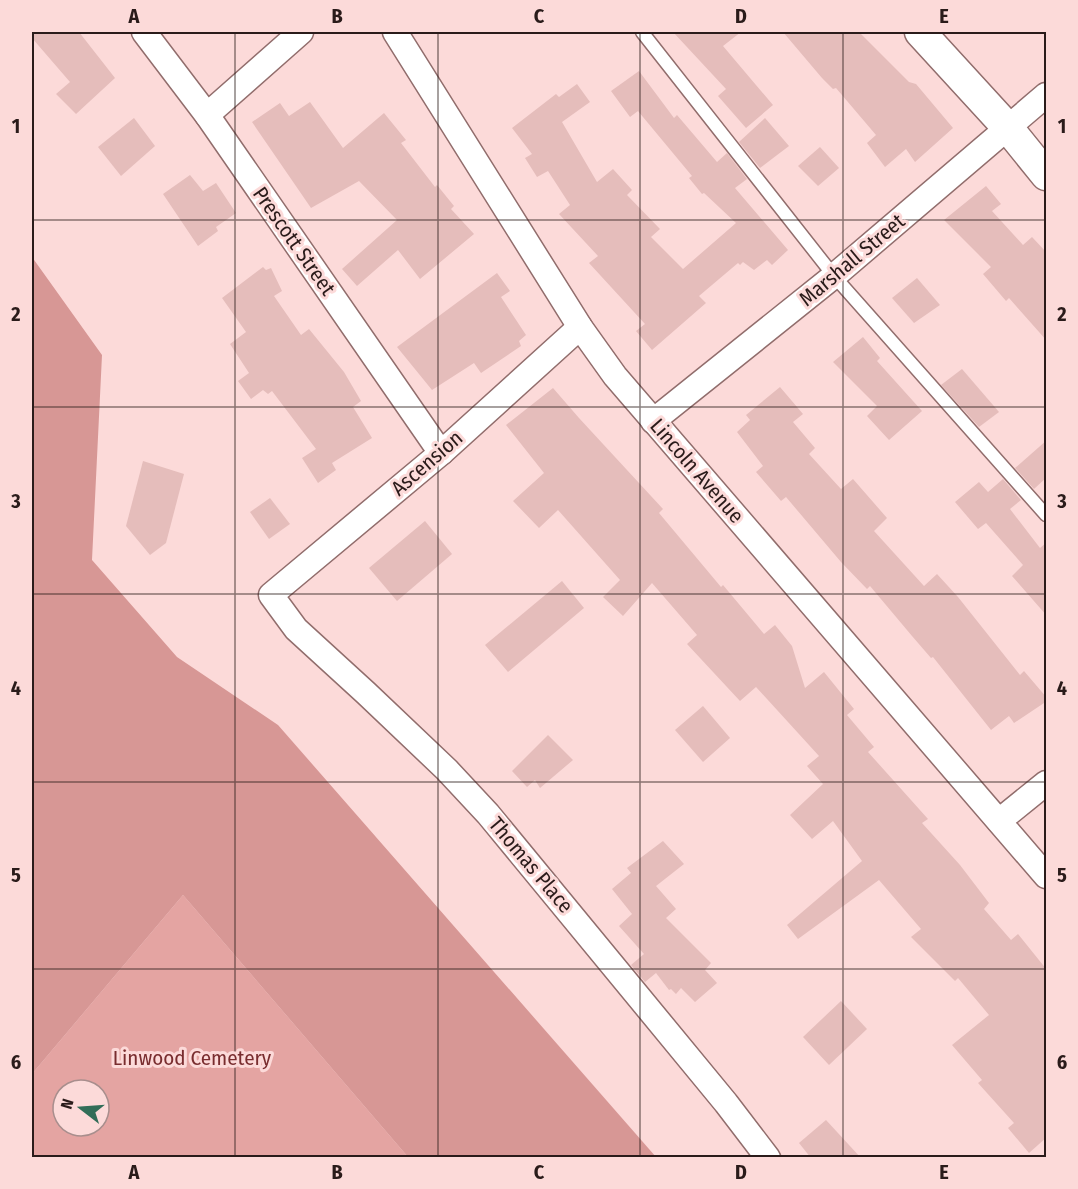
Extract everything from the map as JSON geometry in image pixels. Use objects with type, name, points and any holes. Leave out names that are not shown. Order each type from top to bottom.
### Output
[{"type":"street","name":"Prescott Street","points":[[144,32],[207,115],[441,453]]},
{"type":"street","points":[[207,115],[301,32]]},
{"type":"street","name":"Lincoln Avenue","points":[[395,32],[580,327],[615,376],[1047,876]]},
{"type":"street","points":[[920,32],[1008,128],[1047,175]]},
{"type":"street","name":"Marshall Street","points":[[653,421],[834,276],[1047,95]]},
{"type":"street","name":"Ascension","points":[[271,595],[441,453],[580,327]]},
{"type":"street","name":"Thomas Place","points":[[271,595],[296,629],[382,708],[489,814],[719,1094],[768,1158]]},
{"type":"street","points":[[999,821],[1047,783]]},
{"type":"lane","points":[[642,32],[834,276],[1047,515]]},
{"type":"green space","name":"Linwood Cemetery","points":[[183,895],[408,1157],[32,1158],[32,1074]]},
{"type":"shaded area","points":[[32,257],[102,355],[92,560],[177,657],[278,725],[656,1157],[408,1157],[183,895],[32,1074]]},
{"type":"building","points":[[32,32],[79,32],[115,78],[76,114],[56,94],[70,82],[32,38]]},
{"type":"building","points":[[673,32],[741,32],[723,46],[773,105],[746,128],[718,96],[726,89]]},
{"type":"building","points":[[783,32],[859,32],[909,82],[916,84],[953,128],[915,162],[906,149],[885,167],[867,143],[876,135],[836,88],[833,89],[822,78]]},
{"type":"building","points":[[639,71],[674,118],[677,115],[717,162],[727,153],[747,179],[735,188],[788,250],[772,265],[767,260],[754,270],[743,262],[740,265],[738,263],[699,296],[706,303],[652,350],[636,331],[645,324],[589,263],[598,256],[559,214],[570,205],[548,171],[537,177],[525,158],[532,154],[512,128],[556,94],[559,97],[577,84],[590,102],[562,122],[597,182],[613,169],[632,190],[627,195],[660,229],[651,237],[683,269],[736,223],[704,193],[702,194],[689,178],[692,176],[638,111],[630,117],[611,91]]},
{"type":"building","points":[[310,102],[343,148],[384,113],[406,140],[401,143],[435,187],[437,185],[454,206],[451,209],[474,234],[420,279],[398,250],[357,286],[342,269],[397,220],[359,181],[311,208],[252,122],[280,103],[289,116]]},
{"type":"building","points":[[134,118],[155,146],[121,176],[98,147]]},
{"type":"building","points":[[765,118],[789,146],[760,168],[739,142]]},
{"type":"building","points":[[820,147],[839,168],[818,186],[798,166]]},
{"type":"building","points":[[190,175],[203,191],[216,183],[236,213],[216,227],[218,231],[198,246],[163,194]]},
{"type":"building","points":[[986,186],[1001,204],[992,211],[1023,245],[1032,237],[1047,253],[1047,341],[1009,298],[1006,301],[983,274],[991,267],[944,220]]},
{"type":"building","points":[[263,267],[266,270],[271,268],[282,291],[274,296],[301,335],[309,329],[344,372],[361,401],[353,407],[372,438],[332,463],[336,470],[318,483],[302,458],[316,449],[272,391],[268,394],[263,390],[251,399],[238,381],[249,373],[230,344],[246,332],[222,298]]},
{"type":"building","points":[[497,273],[510,291],[501,297],[526,335],[519,341],[521,346],[481,373],[474,363],[432,390],[397,347]]},
{"type":"building","points":[[917,278],[940,305],[914,323],[892,298]]},
{"type":"building","points":[[863,337],[880,358],[877,361],[922,411],[889,440],[867,416],[877,406],[833,362]]},
{"type":"building","points":[[962,369],[999,412],[979,427],[941,385]]},
{"type":"building","points":[[780,387],[803,414],[793,422],[815,448],[809,454],[841,489],[853,479],[887,518],[874,531],[924,586],[937,574],[1020,675],[1024,671],[1047,698],[1047,701],[1014,723],[1009,716],[991,730],[933,657],[931,658],[870,586],[867,589],[786,497],[781,501],[756,472],[763,466],[737,432],[750,420],[746,415]]},
{"type":"building","points":[[553,388],[663,509],[659,513],[764,634],[775,625],[792,646],[805,688],[824,672],[854,709],[847,715],[874,747],[868,752],[928,819],[922,823],[960,865],[989,903],[984,909],[1011,940],[1018,934],[1047,970],[1047,1137],[1029,1153],[1008,1128],[1014,1123],[978,1083],[982,1080],[952,1045],[989,1015],[958,978],[955,981],[911,937],[921,929],[879,880],[798,939],[787,925],[862,861],[833,821],[812,839],[790,815],[823,784],[807,766],[819,756],[756,687],[740,701],[687,644],[697,635],[652,583],[623,616],[603,597],[620,580],[558,510],[539,528],[513,501],[544,473],[506,425]]},
{"type":"building","points":[[1047,440],[1047,477],[1034,489],[1015,468]]},
{"type":"building","points":[[143,461],[184,474],[166,543],[150,555],[126,526]]},
{"type":"building","points":[[1003,479],[1021,500],[1010,509],[1040,548],[1047,542],[1047,616],[1012,576],[1023,565],[986,523],[978,529],[955,502],[979,482],[988,492]]},
{"type":"building","points":[[270,498],[290,524],[269,539],[250,512]]},
{"type":"building","points":[[425,521],[452,554],[397,601],[369,568]]},
{"type":"building","points":[[562,581],[584,608],[508,672],[485,645]]},
{"type":"building","points":[[703,706],[730,738],[703,762],[675,730]]},
{"type":"building","points":[[548,735],[573,760],[540,788],[535,780],[527,787],[512,771]]},
{"type":"building","points":[[663,841],[684,864],[656,886],[676,909],[666,918],[711,963],[705,970],[717,983],[695,1002],[681,988],[676,994],[671,989],[669,990],[656,973],[645,982],[631,965],[644,954],[619,926],[632,914],[612,889],[631,873],[627,868]]},
{"type":"building","points":[[841,1001],[867,1029],[829,1065],[803,1037]]},
{"type":"building","points":[[826,1120],[861,1158],[811,1158],[799,1143]]}]
